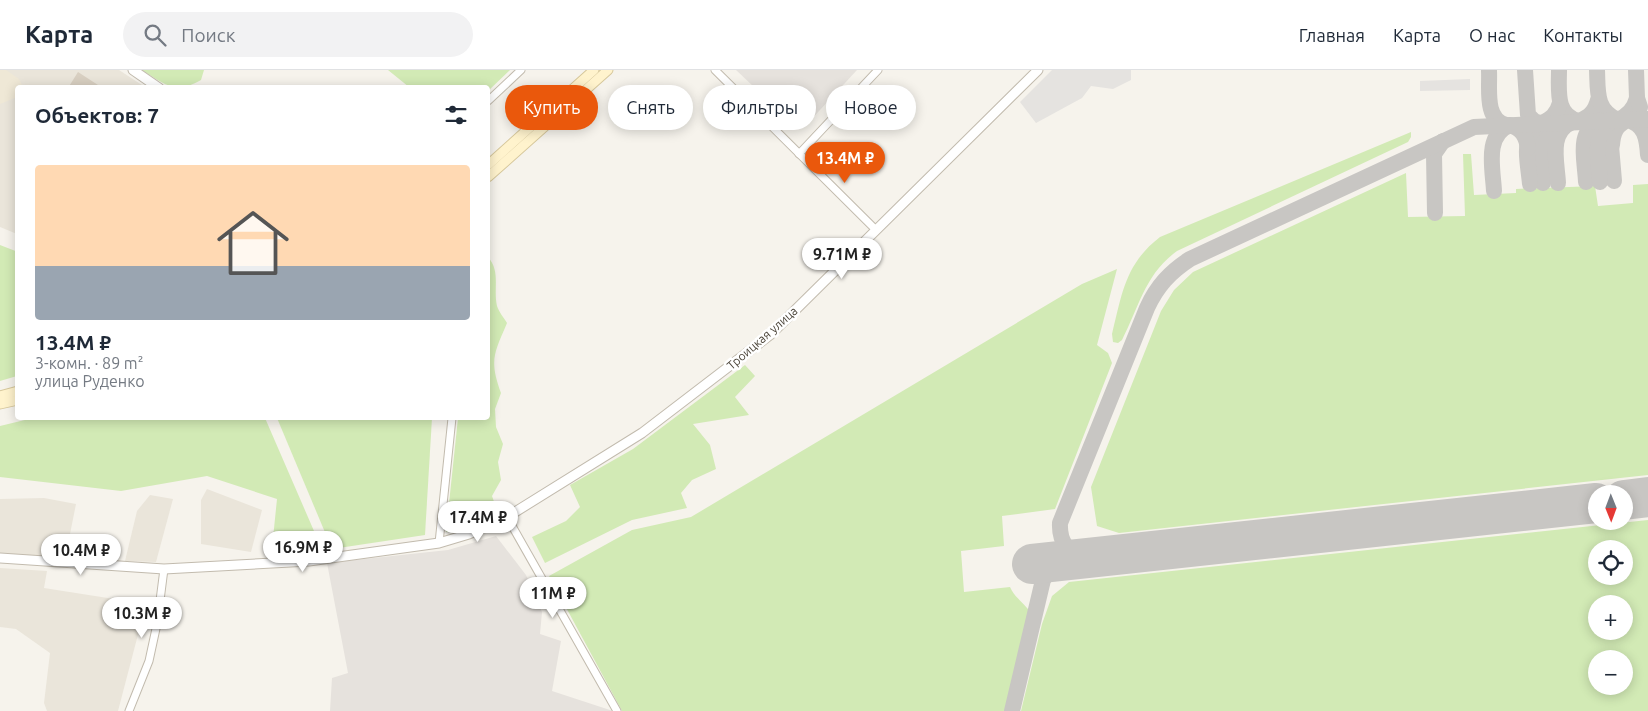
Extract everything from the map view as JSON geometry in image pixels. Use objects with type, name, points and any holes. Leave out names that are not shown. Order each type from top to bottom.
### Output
[{"type":"main road","points":[[490,163],[594,70]]},
{"type":"main road","points":[[490,175],[608,70]]},
{"type":"main road","points":[[0,396],[15,392]]},
{"type":"main road","points":[[0,404],[15,401]]},
{"type":"street","points":[[133,70],[155,85]]},
{"type":"street","points":[[490,99],[521,70]]},
{"type":"street","points":[[715,70],[876,230]]},
{"type":"street","points":[[799,154],[878,70]]},
{"type":"street","name":"Троицкая улица","points":[[0,558],[164,568],[309,561],[439,543],[469,534],[507,517],[642,433],[750,352],[792,315],[1038,70]]},
{"type":"street","points":[[439,543],[452,420]]},
{"type":"street","points":[[507,517],[617,711]]},
{"type":"street","points":[[129,711],[149,661],[157,624],[164,568]]},
{"type":"shaded area","points":[[0,70],[119,70],[142,85],[15,85],[15,233],[0,227]]},
{"type":"shaded area","points":[[0,70],[6,70],[19,79],[22,85],[15,85],[15,98],[0,104]]},
{"type":"shaded area","points":[[736,70],[857,70],[843,85],[826,85],[826,103],[816,114],[816,85],[752,85]]},
{"type":"shaded area","points":[[1052,70],[1131,70],[1131,80],[1113,89],[1091,86],[1082,98],[1036,123],[1020,102]]},
{"type":"shaded area","points":[[1470,79],[1470,90],[1420,91],[1420,81]]},
{"type":"shaded area","points":[[207,489],[262,510],[251,552],[201,544],[201,500]]},
{"type":"shaded area","points":[[150,495],[173,499],[156,562],[125,561],[137,511]]},
{"type":"shaded area","points":[[44,498],[76,504],[65,559],[0,553],[0,499]]},
{"type":"shaded area","points":[[496,536],[526,575],[542,612],[540,634],[561,641],[552,691],[613,711],[330,711],[332,678],[348,673],[327,563],[448,550]]},
{"type":"shaded area","points":[[0,568],[47,571],[44,588],[146,604],[118,711],[47,711],[44,703],[50,653],[16,629],[0,627]]},
{"type":"green space","points":[[142,70],[204,70],[201,80],[189,85],[168,85]]},
{"type":"green space","points":[[388,70],[510,70],[490,89],[490,85],[407,85]]},
{"type":"green space","points":[[1411,132],[1408,142],[1177,251],[1157,270],[1150,281],[1122,340],[1118,343],[1113,342],[1112,334],[1122,293],[1132,269],[1148,247],[1160,237]]},
{"type":"green space","points":[[1463,154],[1471,154],[1474,195],[1516,193],[1516,189],[1595,186],[1598,206],[1633,203],[1633,185],[1648,184],[1648,475],[1119,533],[1097,526],[1091,487],[1161,311],[1174,290],[1193,272],[1406,173],[1408,217],[1465,216]]},
{"type":"green space","points":[[0,245],[15,251],[15,377],[0,381]]},
{"type":"green space","points":[[490,260],[496,274],[497,306],[507,323],[496,350],[494,365],[501,393],[495,409],[496,427],[503,444],[498,462],[501,480],[492,496],[498,513],[463,530],[446,532],[458,420],[490,420]]},
{"type":"green space","points":[[1117,269],[1097,345],[1108,353],[1112,363],[1055,509],[1002,516],[1004,546],[961,551],[964,592],[1010,587],[1032,614],[1008,711],[622,711],[549,576],[632,530],[691,517],[1082,284]]},
{"type":"green space","points":[[745,365],[755,376],[735,397],[749,415],[693,424],[710,445],[716,469],[692,480],[681,493],[687,508],[632,520],[545,563],[532,537],[566,521],[580,507],[570,485],[633,449]]},
{"type":"green space","points":[[25,420],[266,420],[314,531],[316,555],[271,558],[277,499],[207,476],[121,491],[0,477],[0,426]]},
{"type":"green space","points":[[278,420],[432,420],[425,535],[332,549]]},
{"type":"green space","points":[[1648,520],[1648,711],[1021,711],[1042,624],[1052,596],[1069,582],[1588,526],[1588,530],[1633,530],[1633,522]]},
{"type":"building","points":[[78,72],[98,85],[70,85]]},
{"type":"taxiway","points":[[1525,70],[1528,115],[1534,121],[1540,123]]},
{"type":"taxiway","points":[[1559,70],[1560,101],[1562,108],[1571,118],[1579,121],[1586,118],[1594,110],[1598,100]]},
{"type":"taxiway","points":[[1597,70],[1599,99],[1605,111],[1611,116],[1618,120],[1625,116],[1637,98]]},
{"type":"taxiway","points":[[1636,70],[1637,98],[1640,107]]},
{"type":"taxiway","points":[[1489,71],[1491,110],[1499,122],[1506,125]]},
{"type":"taxiway","points":[[1530,184],[1527,151],[1529,138],[1538,125],[1554,115],[1560,103]]},
{"type":"taxiway","points":[[1087,558],[1080,556],[1066,546],[1061,536],[1060,523],[1147,308],[1160,286],[1176,269],[1190,259],[1474,127],[1648,119]]},
{"type":"taxiway","points":[[1586,182],[1585,139],[1592,125],[1600,120]]},
{"type":"taxiway","points":[[1612,145],[1616,130],[1627,120],[1638,125],[1644,133],[1648,155]]},
{"type":"taxiway","points":[[1600,182],[1599,139],[1606,125],[1613,121]]},
{"type":"taxiway","points":[[1543,183],[1542,141],[1545,133],[1557,122]]},
{"type":"taxiway","points":[[1558,183],[1557,140],[1564,127],[1572,122]]},
{"type":"taxiway","points":[[1494,191],[1492,154],[1496,136],[1510,125],[1523,134],[1528,148]]},
{"type":"taxiway","points":[[1610,134],[1614,181]]},
{"type":"taxiway","points":[[1435,213],[1434,154],[1443,141]]},
{"type":"taxiway","points":[[1012,711],[1043,580],[1055,561]]},
{"type":"runway","points":[[1633,499],[1648,497]]},
{"type":"runway","points":[[1032,564],[1588,504]]}]
